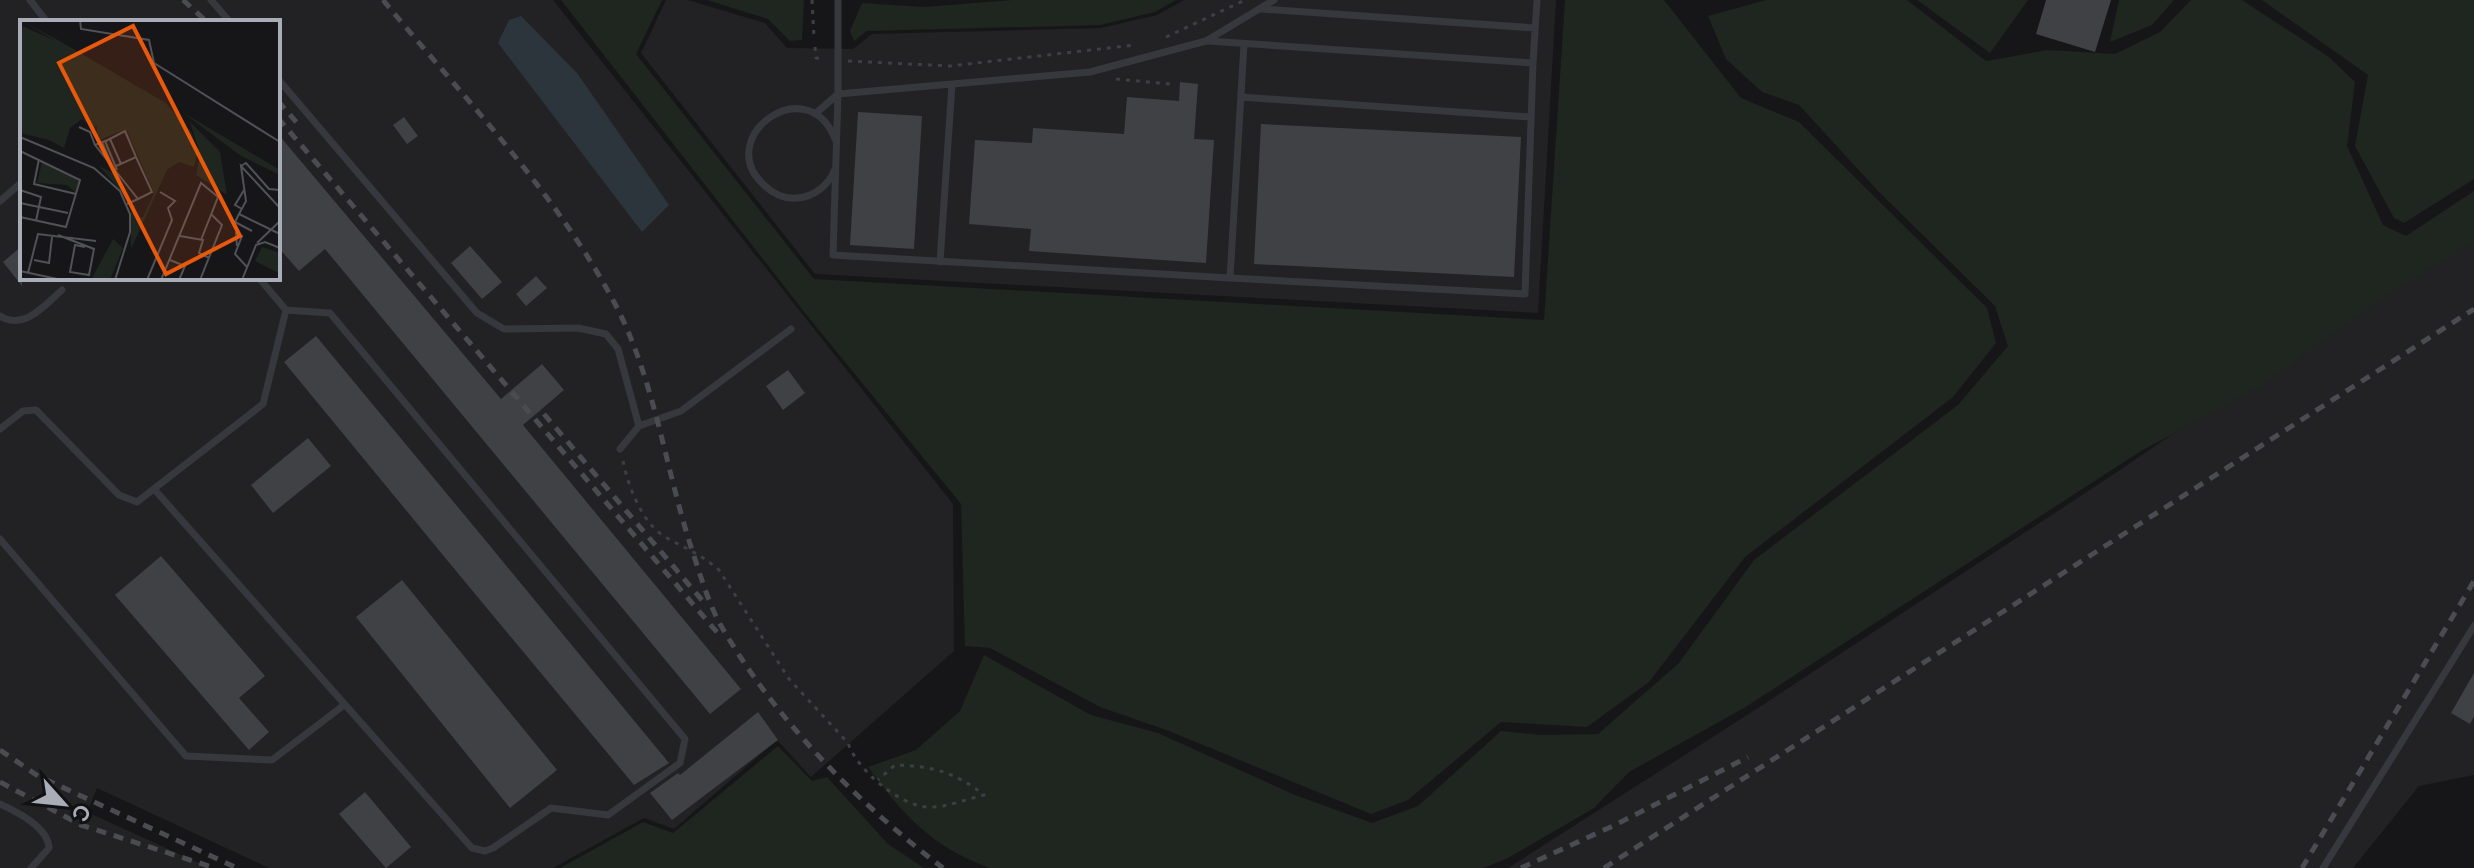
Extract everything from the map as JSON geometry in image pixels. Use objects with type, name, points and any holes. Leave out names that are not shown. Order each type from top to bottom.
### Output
[{"type":"lane","points":[[30,0],[45,20]]},
{"type":"lane","points":[[211,0],[228,20]]},
{"type":"lane","points":[[838,0],[838,148],[833,255],[1525,294],[1537,0]]},
{"type":"lane","points":[[815,114],[838,94],[1090,72],[1206,41],[1274,0]]},
{"type":"lane","points":[[1260,8],[1535,28]]},
{"type":"lane","points":[[1206,41],[1533,63]]},
{"type":"lane","points":[[1230,278],[1244,44]]},
{"type":"lane","points":[[280,81],[477,313],[504,329],[578,328],[606,334],[618,349],[639,426]]},
{"type":"lane","points":[[940,262],[952,84]]},
{"type":"lane","points":[[1241,97],[1531,117]]},
{"type":"lane","points":[[837,163],[823,187],[797,198],[769,191],[751,167],[752,138],[771,115],[800,109],[815,114],[827,123],[838,148]]},
{"type":"lane","points":[[0,201],[20,184]]},
{"type":"lane","points":[[154,489],[472,848],[485,851],[551,808],[608,815],[680,763],[685,739],[330,313],[286,310],[261,280]]},
{"type":"lane","points":[[0,316],[13,321],[32,317],[62,290]]},
{"type":"lane","points":[[0,429],[23,411],[36,410],[119,495],[137,502],[263,404],[286,310]]},
{"type":"lane","points":[[620,449],[639,426],[681,411],[791,329]]},
{"type":"lane","points":[[0,539],[186,756],[272,760],[344,705]]},
{"type":"lane","points":[[2323,868],[2474,626]]},
{"type":"lane","points":[[0,804],[40,830],[48,840],[49,848],[31,868]]},
{"type":"path","points":[[812,0],[814,37]]},
{"type":"path","points":[[1154,42],[1245,0]]},
{"type":"path","points":[[815,47],[816,58],[950,66],[1143,44]]},
{"type":"path","points":[[620,449],[645,518],[662,536],[703,556],[719,570],[789,679],[848,743],[852,756],[878,780],[908,803],[931,808],[984,795],[960,776],[932,766],[895,765],[878,780]]},
{"type":"shaded area","points":[[0,0],[553,0],[953,504],[954,651],[811,777],[777,740],[674,829],[644,818],[553,868],[269,868],[97,788],[87,812],[210,868],[0,868]]},
{"type":"shaded area","points":[[561,0],[662,0],[636,54],[814,279],[1544,320],[1565,0],[1664,0],[1741,98],[1799,122],[1987,308],[1996,343],[1953,397],[1745,557],[1649,682],[1587,727],[1501,722],[1408,800],[1371,814],[1169,731],[1100,707],[990,648],[965,646],[961,504],[805,313]]},
{"type":"shaded area","points":[[666,0],[688,0],[765,23],[787,48],[853,49],[872,34],[1101,28],[1157,15],[1184,0],[1556,0],[1538,313],[815,274],[641,53]]},
{"type":"shaded area","points":[[707,0],[804,0],[802,40],[790,41],[768,19]]},
{"type":"shaded area","points":[[1012,0],[1176,0],[1155,12],[1100,25],[867,31],[854,41],[850,31],[862,3],[924,7]]},
{"type":"shaded area","points":[[1766,0],[1907,0],[1986,61],[2048,50],[2115,54],[2160,32],[2191,0],[2242,0],[2329,57],[2355,82],[2347,146],[2383,225],[2406,236],[2474,191],[2474,242],[2387,295],[2260,387],[2141,451],[1744,708],[1629,772],[1594,808],[1508,858],[1483,868],[990,868],[935,840],[893,800],[868,767],[916,750],[960,711],[984,655],[1091,715],[1158,733],[1295,795],[1372,823],[1418,806],[1501,731],[1540,735],[1598,734],[1679,663],[1754,560],[1958,405],[2008,346],[1995,306],[1878,191],[1799,105],[1762,92],[1726,59],[1708,16]]},
{"type":"shaded area","points":[[1917,0],[2028,0],[1990,53]]},
{"type":"shaded area","points":[[2119,0],[2174,0],[2152,25],[2110,42]]},
{"type":"shaded area","points":[[2262,0],[2474,0],[2474,179],[2404,223],[2394,218],[2355,146],[2368,75]]},
{"type":"shaded area","points":[[521,16],[577,73],[669,205],[642,232],[498,43],[509,20]]},
{"type":"shaded area","points":[[2474,229],[2474,775],[2419,786],[2353,868],[1508,868],[2111,476]]},
{"type":"shaded area","points":[[778,746],[812,781],[827,777],[888,844],[924,868],[560,868],[643,822],[673,833]]},
{"type":"building","points":[[2046,0],[2111,0],[2095,52],[2036,34]]},
{"type":"building","points":[[1180,82],[1198,84],[1194,139],[1214,140],[1206,263],[1029,251],[1031,229],[969,224],[975,140],[1032,143],[1033,128],[1124,134],[1127,97],[1179,101]]},
{"type":"building","points":[[858,112],[922,116],[914,249],[850,245]]},
{"type":"building","points":[[404,117],[418,136],[407,144],[393,125]]},
{"type":"building","points":[[1261,124],[1521,137],[1514,277],[1254,264]]},
{"type":"building","points":[[280,136],[501,399],[542,364],[564,390],[523,425],[741,689],[710,714],[325,249],[299,271],[280,249]]},
{"type":"building","points":[[470,246],[502,282],[482,299],[451,263]]},
{"type":"building","points":[[20,248],[22,286],[3,262]]},
{"type":"building","points":[[536,276],[547,288],[526,306],[516,294]]},
{"type":"building","points":[[316,336],[669,763],[634,785],[461,577],[284,362]]},
{"type":"building","points":[[788,370],[805,393],[783,410],[766,386]]},
{"type":"building","points":[[308,438],[331,466],[273,513],[251,485]]},
{"type":"building","points":[[161,556],[265,676],[239,698],[269,732],[249,750],[115,595]]},
{"type":"building","points":[[402,580],[557,770],[510,808],[356,617]]},
{"type":"building","points":[[2474,673],[2474,716],[2470,724],[2451,713]]},
{"type":"building","points":[[758,712],[778,740],[672,820],[650,793],[678,773],[680,775]]},
{"type":"building","points":[[365,792],[411,847],[386,868],[339,814]]},
{"type":"railway","points":[[183,0],[205,20]]},
{"type":"railway","points":[[383,0],[536,183],[590,261],[614,302],[650,393],[704,588],[720,624],[742,659],[820,757],[879,816],[943,868]]},
{"type":"railway","points":[[280,103],[298,124]]},
{"type":"railway","points":[[280,120],[721,637]]},
{"type":"railway","points":[[1604,868],[2474,309]]},
{"type":"railway","points":[[544,414],[707,606]]},
{"type":"railway","points":[[2302,868],[2474,581]]},
{"type":"railway","points":[[0,750],[38,776],[237,868]]},
{"type":"railway","points":[[1521,868],[1615,825],[1748,757]]},
{"type":"railway","points":[[0,782],[81,825],[215,868]]}]
